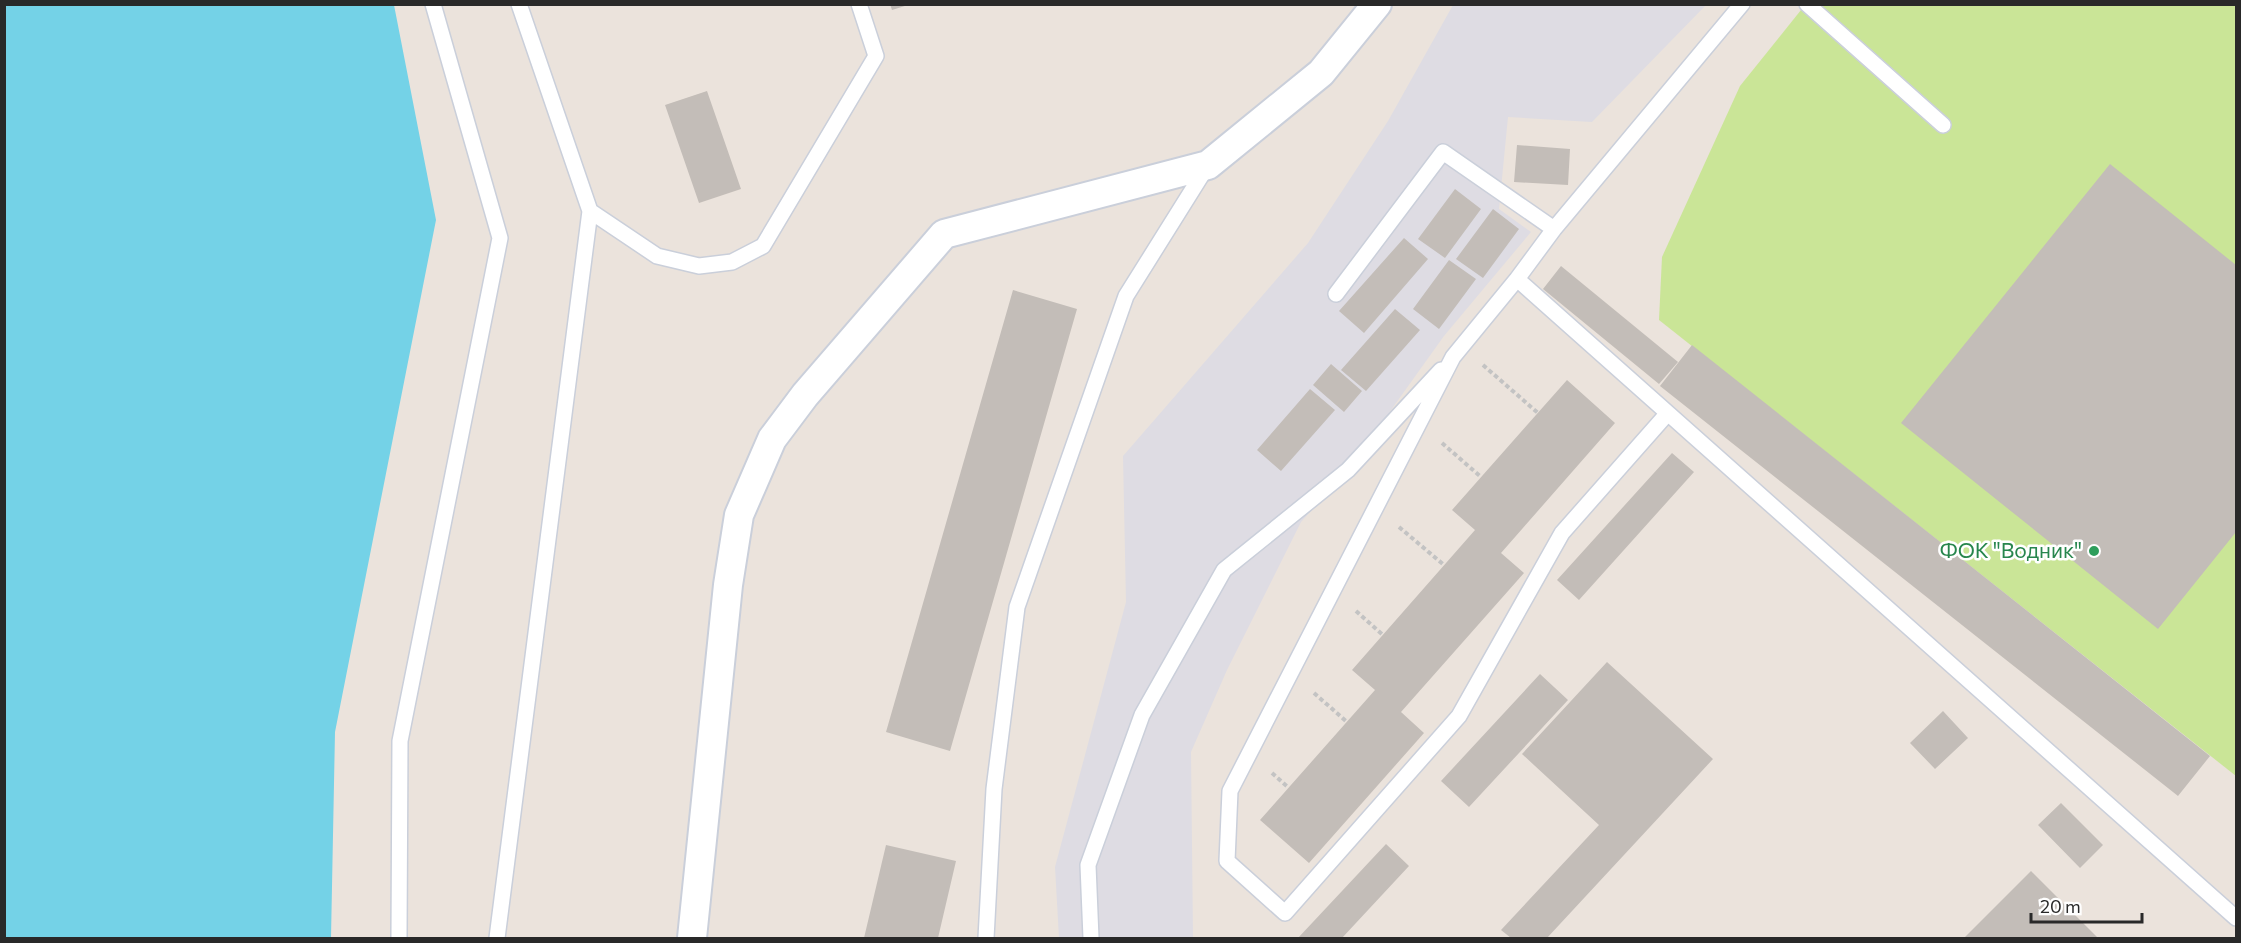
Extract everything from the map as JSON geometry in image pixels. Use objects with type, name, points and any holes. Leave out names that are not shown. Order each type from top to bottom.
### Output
[{"type":"street","points":[[692,939],[728,585],[739,516],[772,438],[805,395],[944,234],[1208,165],[1321,73],[1377,4]]},
{"type":"lane","points":[[399,939],[400,741],[500,238],[433,4]]},
{"type":"lane","points":[[497,939],[590,211],[519,4]]},
{"type":"lane","points":[[590,211],[657,256],[699,266],[732,262],[763,246],[876,56],[859,4]]},
{"type":"lane","points":[[1091,939],[1088,865],[1142,715],[1224,570],[1348,470],[1453,357],[1554,229],[1742,4]]},
{"type":"lane","points":[[1807,4],[1943,124]]},
{"type":"lane","points":[[1336,294],[1443,152],[1554,229]]},
{"type":"lane","points":[[986,939],[994,789],[1017,607],[1126,296],[1208,165]]},
{"type":"lane","points":[[1516,279],[2236,918]]},
{"type":"lane","points":[[1453,357],[1230,791],[1227,861],[1285,913],[1459,716],[1562,533],[1667,414]]},
{"type":"path","points":[[1483,365],[1538,413]]},
{"type":"path","points":[[1442,443],[1481,477]]},
{"type":"path","points":[[1400,526],[1444,565]]},
{"type":"path","points":[[1356,611],[1383,635]]},
{"type":"path","points":[[1314,693],[1347,722]]},
{"type":"path","points":[[1272,773],[1289,788]]},
{"type":"shaded area","points":[[1453,5],[1706,5],[1592,122],[1508,117],[1499,209],[1531,232],[1444,336],[1348,470],[1301,522],[1227,670],[1191,752],[1193,938],[1059,938],[1055,867],[1126,602],[1123,456],[1308,243],[1388,121]]},
{"type":"green space","name":"ФОК \"Водник\"","points":[[1805,5],[2236,5],[2236,776],[1659,320],[1662,257],[1740,86]]},
{"type":"water","points":[[5,4],[394,5],[436,220],[335,732],[331,938],[5,938]]},
{"type":"building","points":[[890,4],[908,4],[908,5],[892,10]]},
{"type":"building","points":[[707,91],[741,189],[699,203],[665,105]]},
{"type":"building","points":[[1517,145],[1570,149],[1568,185],[1514,182]]},
{"type":"building","points":[[2110,164],[2236,265],[2236,532],[2158,629],[1901,423]]},
{"type":"building","points":[[1455,189],[1481,209],[1445,258],[1418,239]]},
{"type":"building","points":[[1493,209],[1519,229],[1483,278],[1456,259]]},
{"type":"building","points":[[1404,238],[1428,259],[1364,333],[1339,311]]},
{"type":"building","points":[[1449,260],[1476,279],[1439,329],[1413,309]]},
{"type":"building","points":[[1561,266],[1678,362],[1659,384],[1543,289]]},
{"type":"building","points":[[1013,290],[1077,309],[950,751],[886,732]]},
{"type":"building","points":[[1395,309],[1420,330],[1366,391],[1341,370]]},
{"type":"building","points":[[1692,345],[2210,756],[2178,796],[1660,386]]},
{"type":"building","points":[[1331,364],[1362,391],[1344,412],[1313,385]]},
{"type":"building","points":[[1567,380],[1615,423],[1501,553],[1524,573],[1401,712],[1424,733],[1309,863],[1260,820],[1375,690],[1352,670],[1475,530],[1452,510]]},
{"type":"building","points":[[1310,389],[1335,410],[1281,471],[1257,450]]},
{"type":"building","points":[[1672,453],[1694,472],[1579,600],[1557,580]]},
{"type":"building","points":[[1607,662],[1713,759],[1547,938],[1511,938],[1501,930],[1599,825],[1522,754]]},
{"type":"building","points":[[1540,674],[1568,700],[1469,807],[1441,781]]},
{"type":"building","points":[[1943,711],[1968,738],[1935,769],[1910,743]]},
{"type":"building","points":[[2061,803],[2103,845],[2080,868],[2038,825]]},
{"type":"building","points":[[1386,844],[1409,866],[1342,938],[1298,938]]},
{"type":"building","points":[[886,845],[956,861],[938,938],[864,938]]},
{"type":"building","points":[[2031,871],[2098,938],[1964,938]]},
{"type":"place","name":"ФОК \"Водник\"","points":[[2094,551]]}]
